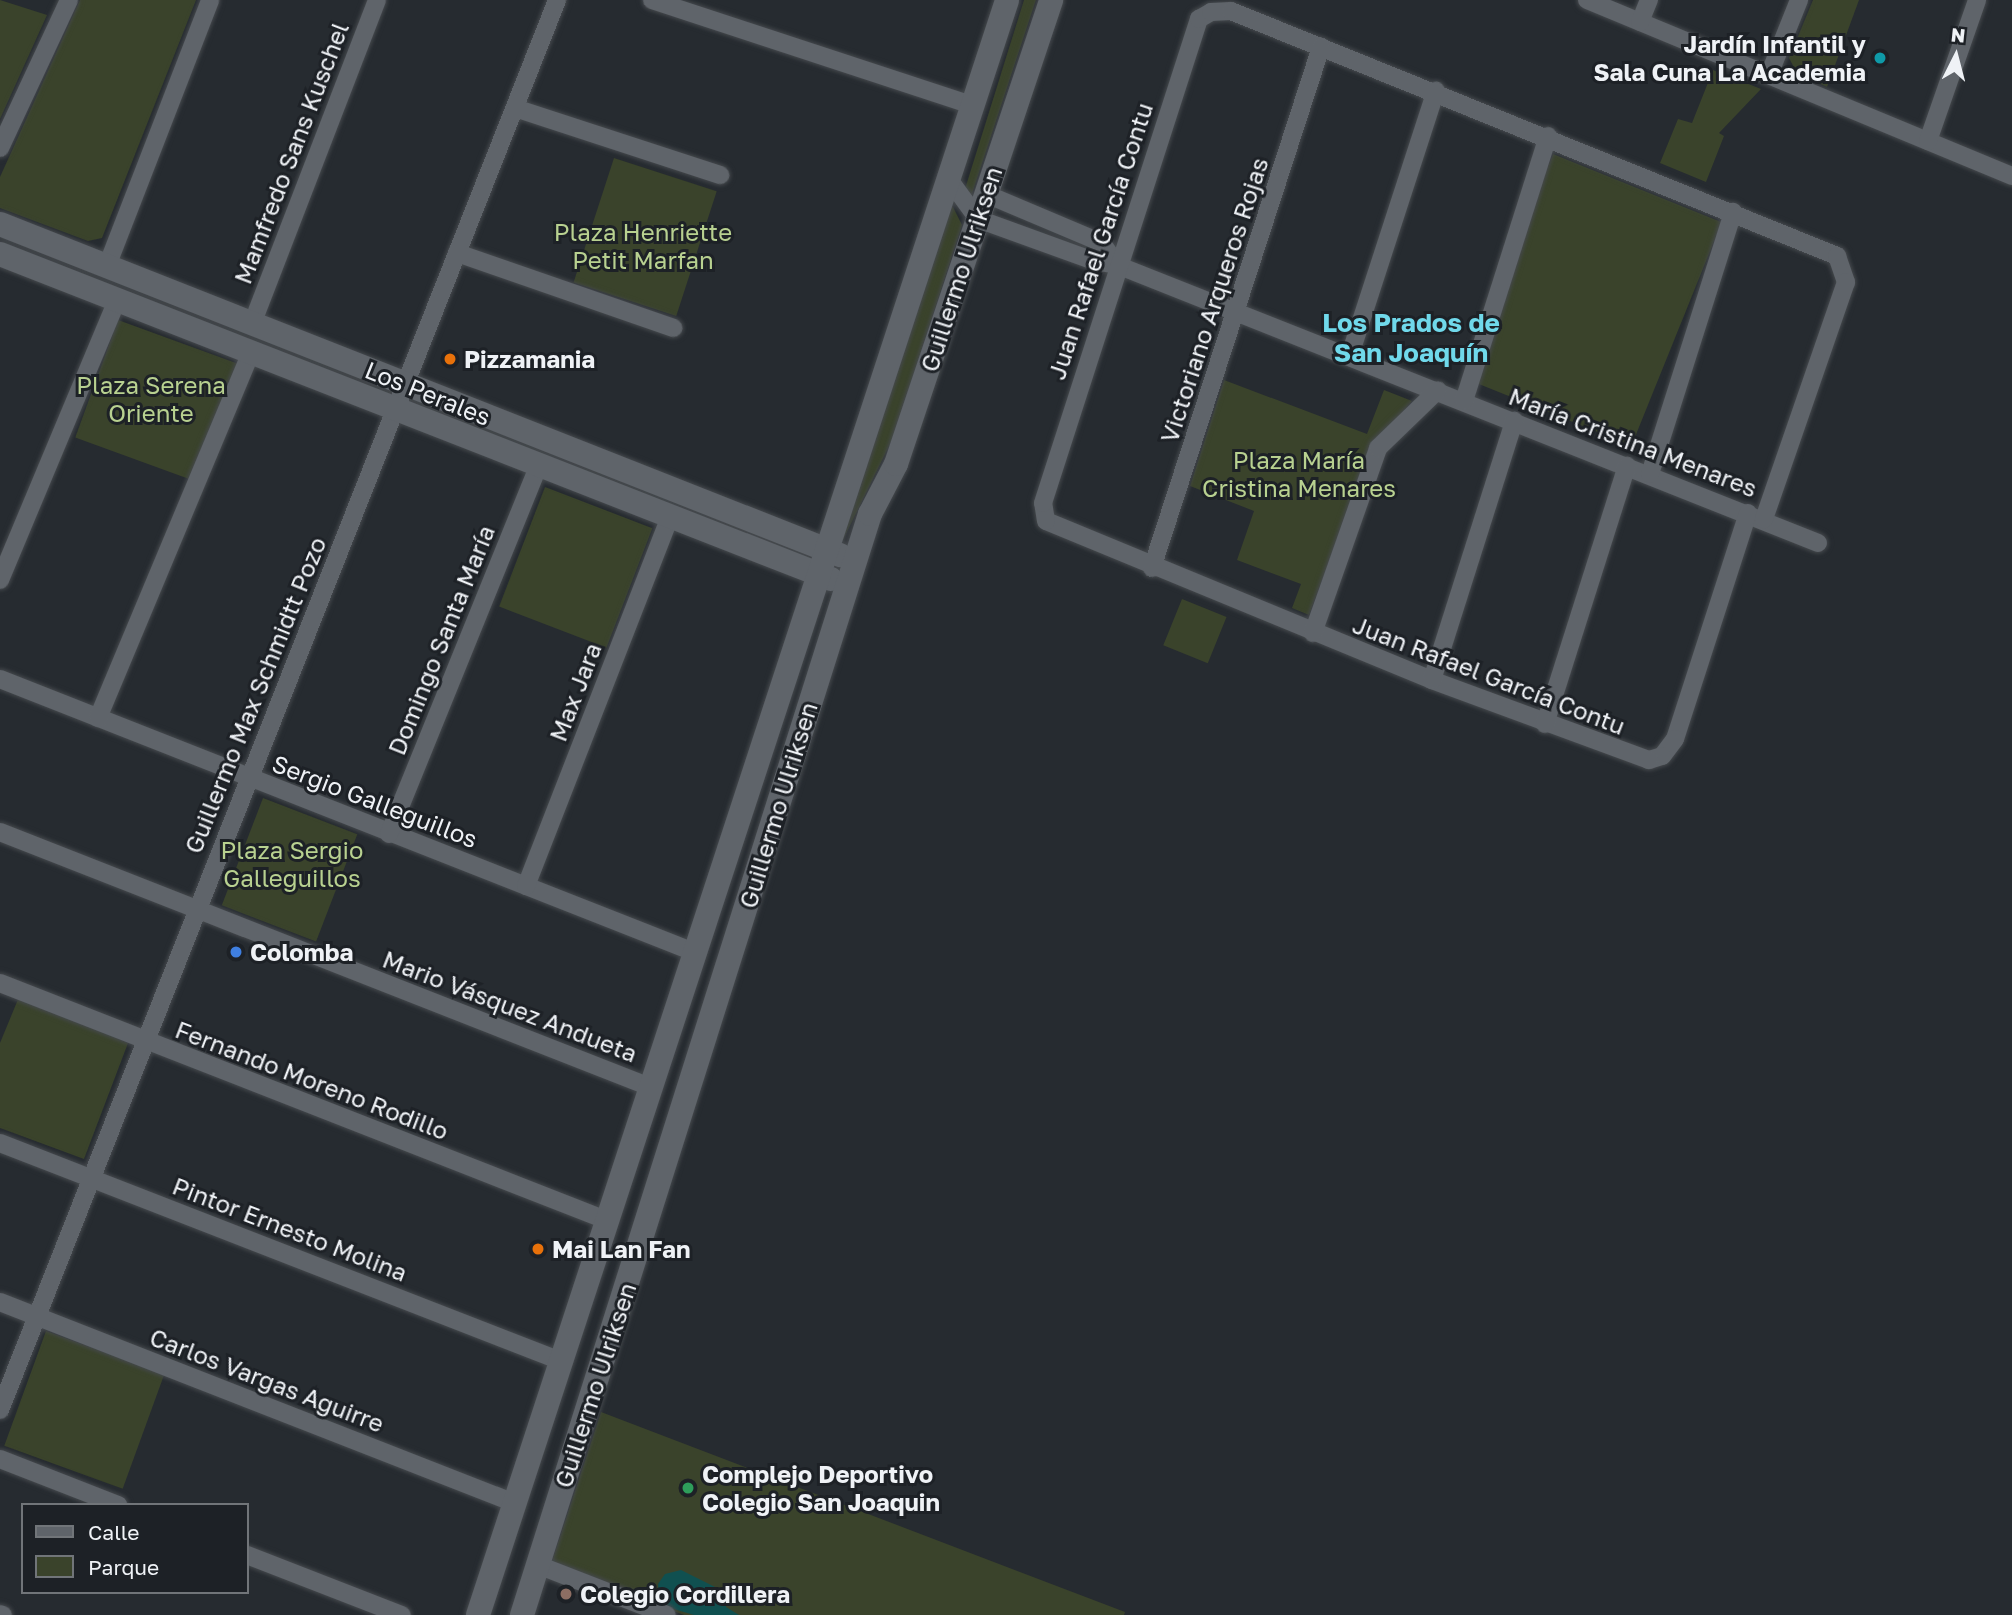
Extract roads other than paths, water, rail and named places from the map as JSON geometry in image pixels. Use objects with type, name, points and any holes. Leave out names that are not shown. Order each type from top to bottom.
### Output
[{"type":"main road","name":"Guillermo Ulriksen","points":[[478,1615],[517,1504],[606,1220],[1007,0]]},
{"type":"main road","name":"Guillermo Ulriksen","points":[[522,1615],[870,514],[896,464],[1051,0]]},
{"type":"main road","name":"Los Perales","points":[[0,225],[825,550],[851,573]]},
{"type":"main road","name":"Los Perales","points":[[0,254],[817,574],[851,573]]},
{"type":"street","points":[[0,148],[69,0]]},
{"type":"street","points":[[107,266],[211,0]]},
{"type":"street","name":"Mamfredo Sans Kuschel","points":[[252,324],[377,0]]},
{"type":"street","name":"Guillermo Max Schmidtt Pozo","points":[[0,1410],[247,777],[557,0]]},
{"type":"street","points":[[652,0],[972,105]]},
{"type":"street","points":[[1587,0],[1609,4],[1640,22],[2012,176]]},
{"type":"street","points":[[1640,22],[1649,0]]},
{"type":"street","points":[[1769,75],[1799,0]]},
{"type":"street","points":[[1928,141],[1977,0]]},
{"type":"street","name":"Juan Rafael García Contu","points":[[1231,11],[1321,47],[1831,252],[1846,275],[1667,751],[1642,760],[1545,724],[1152,568],[1051,526],[1042,516],[1117,265],[1199,19],[1211,12],[1231,11]]},
{"type":"street","name":"Victoriano Arqueros Rojas","points":[[1152,568],[1321,47]]},
{"type":"street","points":[[1350,355],[1436,91]]},
{"type":"street","points":[[515,108],[720,175]]},
{"type":"street","points":[[1464,401],[1548,136]]},
{"type":"street","points":[[948,178],[978,219]]},
{"type":"street","name":"María Cristina Menares","points":[[986,194],[1102,243],[1117,265]]},
{"type":"street","points":[[1650,474],[1733,212]]},
{"type":"street","name":"María Cristina Menares","points":[[978,219],[1094,261],[1117,265],[1756,516],[1818,543]]},
{"type":"street","points":[[457,253],[673,328]]},
{"type":"street","points":[[0,580],[117,300]]},
{"type":"street","points":[[97,718],[251,352]]},
{"type":"street","points":[[1313,633],[1378,448],[1438,390]]},
{"type":"street","points":[[1432,680],[1514,421]]},
{"type":"street","name":"Domingo Santa María","points":[[390,834],[538,465]]},
{"type":"street","points":[[1545,724],[1628,466]]},
{"type":"street","name":"Max Jara","points":[[526,886],[670,516]]},
{"type":"street","name":"Sergio Galleguillos","points":[[0,679],[694,952]]},
{"type":"street","name":"Mario Vásquez Andueta","points":[[0,832],[650,1087]]},
{"type":"street","name":"Fernando Moreno Rodillo","points":[[0,983],[606,1220]]},
{"type":"street","name":"Pintor Ernesto Molina","points":[[0,1143],[562,1361]]},
{"type":"street","name":"Carlos Vargas Aguirre","points":[[0,1302],[517,1504]]},
{"type":"street","points":[[0,1459],[113,1503]]},
{"type":"street","points":[[248,1555],[402,1615]]},
{"type":"street","points":[[538,1565],[667,1615]]},
{"type":"water","points":[[681,1570],[725,1592],[726,1607],[739,1615],[694,1615],[660,1605],[658,1584],[665,1574]]},
{"type":"place","name":"Jardín Infantil y Sala Cuna La Academia","points":[[1880,58]]},
{"type":"place","name":"Pizzamania","points":[[450,359]]},
{"type":"place","name":"Colomba","points":[[236,952]]},
{"type":"place","name":"Mai Lan Fan","points":[[538,1249]]},
{"type":"place","name":"Complejo Deportivo Colegio San Joaquin","points":[[688,1488]]},
{"type":"place","name":"Colegio Cordillera","points":[[566,1594]]},
{"type":"district","name":"Los Prados de San Joaquín","points":[[1411,338]]},
{"type":"park label","name":"Plaza Henriette Petit Marfan","points":[[643,246]]},
{"type":"park label","name":"Plaza Serena Oriente","points":[[151,399]]},
{"type":"park label","name":"Plaza María Cristina Menares","points":[[1299,474]]},
{"type":"park label","name":"Plaza Sergio Galleguillos","points":[[292,864]]}]
